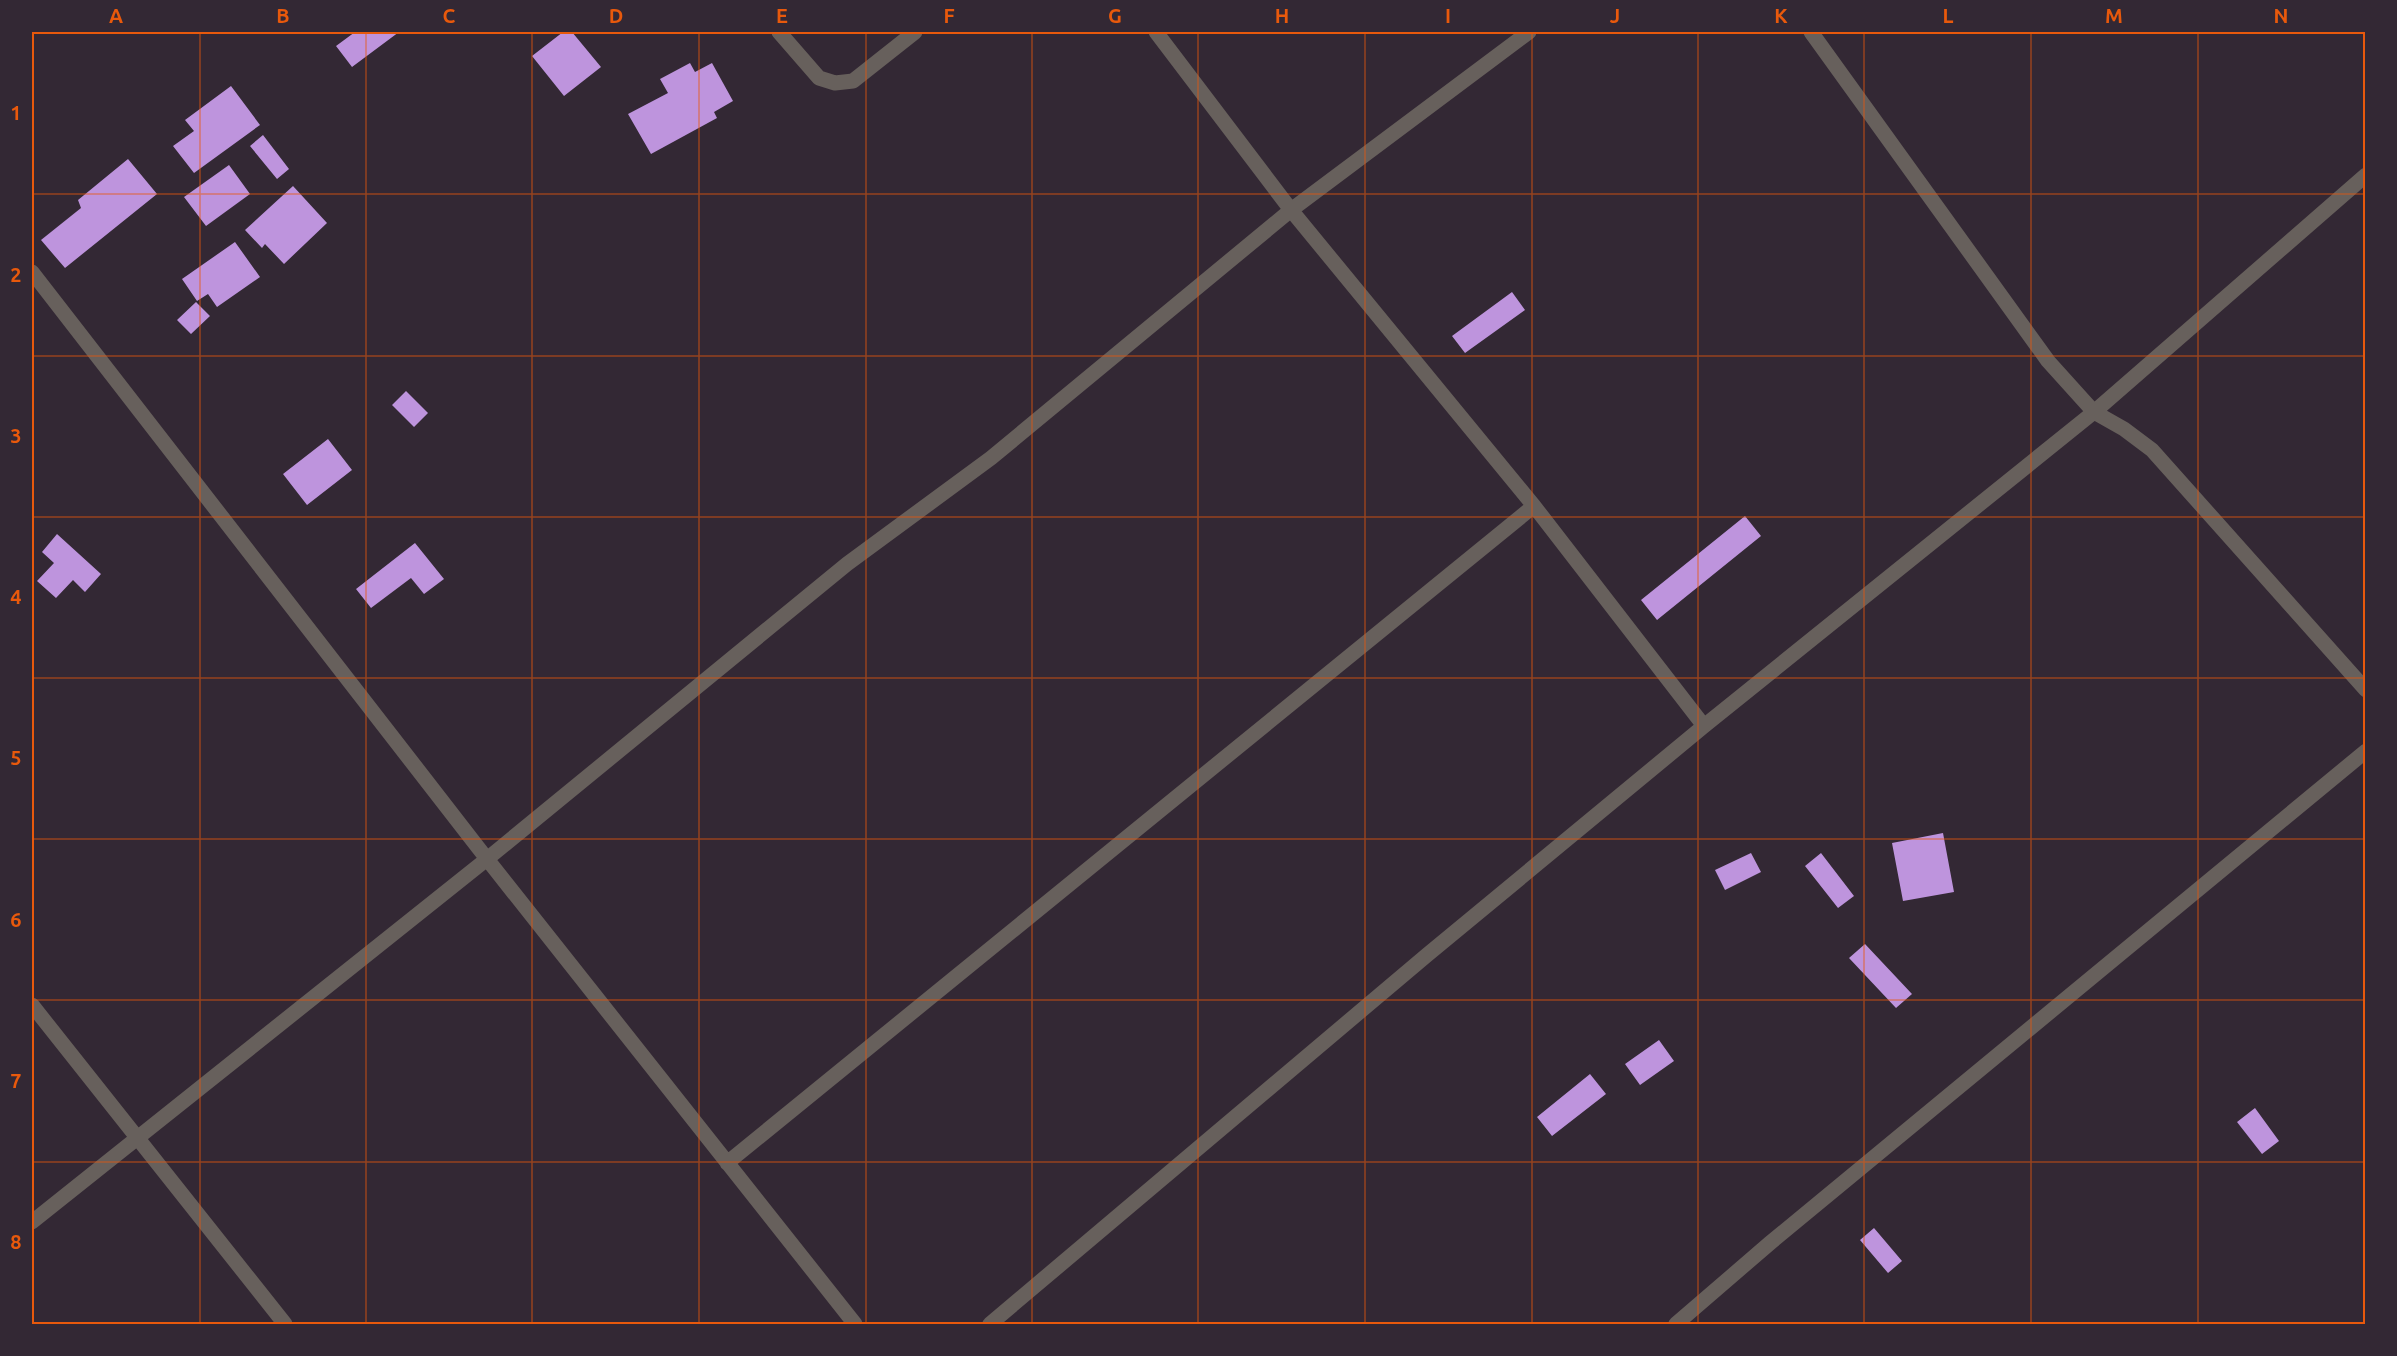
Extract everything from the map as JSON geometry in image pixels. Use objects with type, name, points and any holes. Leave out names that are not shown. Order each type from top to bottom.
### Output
[{"type":"street","points":[[779,32],[819,78],[836,83],[853,81],[915,32]]},
{"type":"street","points":[[1156,32],[1291,210],[1534,506],[1704,726]]},
{"type":"street","points":[[32,1222],[487,859],[847,564],[991,458],[1291,210],[1529,32]]},
{"type":"street","points":[[1811,32],[2014,317],[2048,361],[2094,412],[2124,429],[2151,450],[2366,690]]},
{"type":"street","points":[[990,1324],[1427,955],[1704,726],[2094,412],[2366,175]]},
{"type":"street","points":[[32,272],[487,859],[855,1324]]},
{"type":"street","points":[[727,1163],[1534,506]]},
{"type":"street","points":[[1676,1324],[2366,751]]},
{"type":"street","points":[[32,1005],[285,1324]]},
{"type":"building","points":[[355,32],[399,32],[352,67],[336,46]]},
{"type":"building","points":[[563,32],[572,32],[601,67],[564,96],[532,56]]},
{"type":"building","points":[[690,63],[695,72],[712,63],[733,101],[714,112],[717,118],[651,154],[628,114],[668,93],[660,79]]},
{"type":"building","points":[[231,86],[260,125],[194,173],[173,146],[194,131],[185,120]]},
{"type":"building","points":[[263,135],[289,169],[277,179],[250,146]]},
{"type":"building","points":[[128,159],[157,194],[65,268],[41,240],[81,208],[78,200]]},
{"type":"building","points":[[229,165],[250,194],[206,226],[184,197]]},
{"type":"building","points":[[293,186],[327,223],[284,264],[265,244],[262,248],[245,230]]},
{"type":"building","points":[[235,242],[260,277],[217,307],[208,294],[197,301],[182,279]]},
{"type":"building","points":[[1512,292],[1525,310],[1465,353],[1452,336]]},
{"type":"building","points":[[196,302],[210,316],[191,334],[177,320]]},
{"type":"building","points":[[406,391],[428,413],[414,427],[392,405]]},
{"type":"building","points":[[328,439],[352,470],[307,505],[283,474]]},
{"type":"building","points":[[1745,516],[1761,536],[1657,620],[1641,600]]},
{"type":"building","points":[[57,534],[101,574],[85,592],[73,580],[56,598],[37,581],[54,563],[42,552]]},
{"type":"building","points":[[415,543],[444,579],[424,594],[411,578],[371,608],[356,589]]},
{"type":"building","points":[[1943,833],[1954,892],[1903,901],[1892,843]]},
{"type":"building","points":[[1751,853],[1761,872],[1725,890],[1715,870]]},
{"type":"building","points":[[1821,853],[1854,896],[1838,908],[1805,866]]},
{"type":"building","points":[[1865,944],[1912,994],[1896,1008],[1849,958]]},
{"type":"building","points":[[1659,1040],[1674,1061],[1640,1085],[1625,1064]]},
{"type":"building","points":[[1590,1074],[1606,1094],[1552,1136],[1537,1117]]},
{"type":"building","points":[[2255,1108],[2279,1141],[2262,1154],[2237,1122]]},
{"type":"building","points":[[1874,1228],[1902,1261],[1888,1273],[1860,1240]]}]
